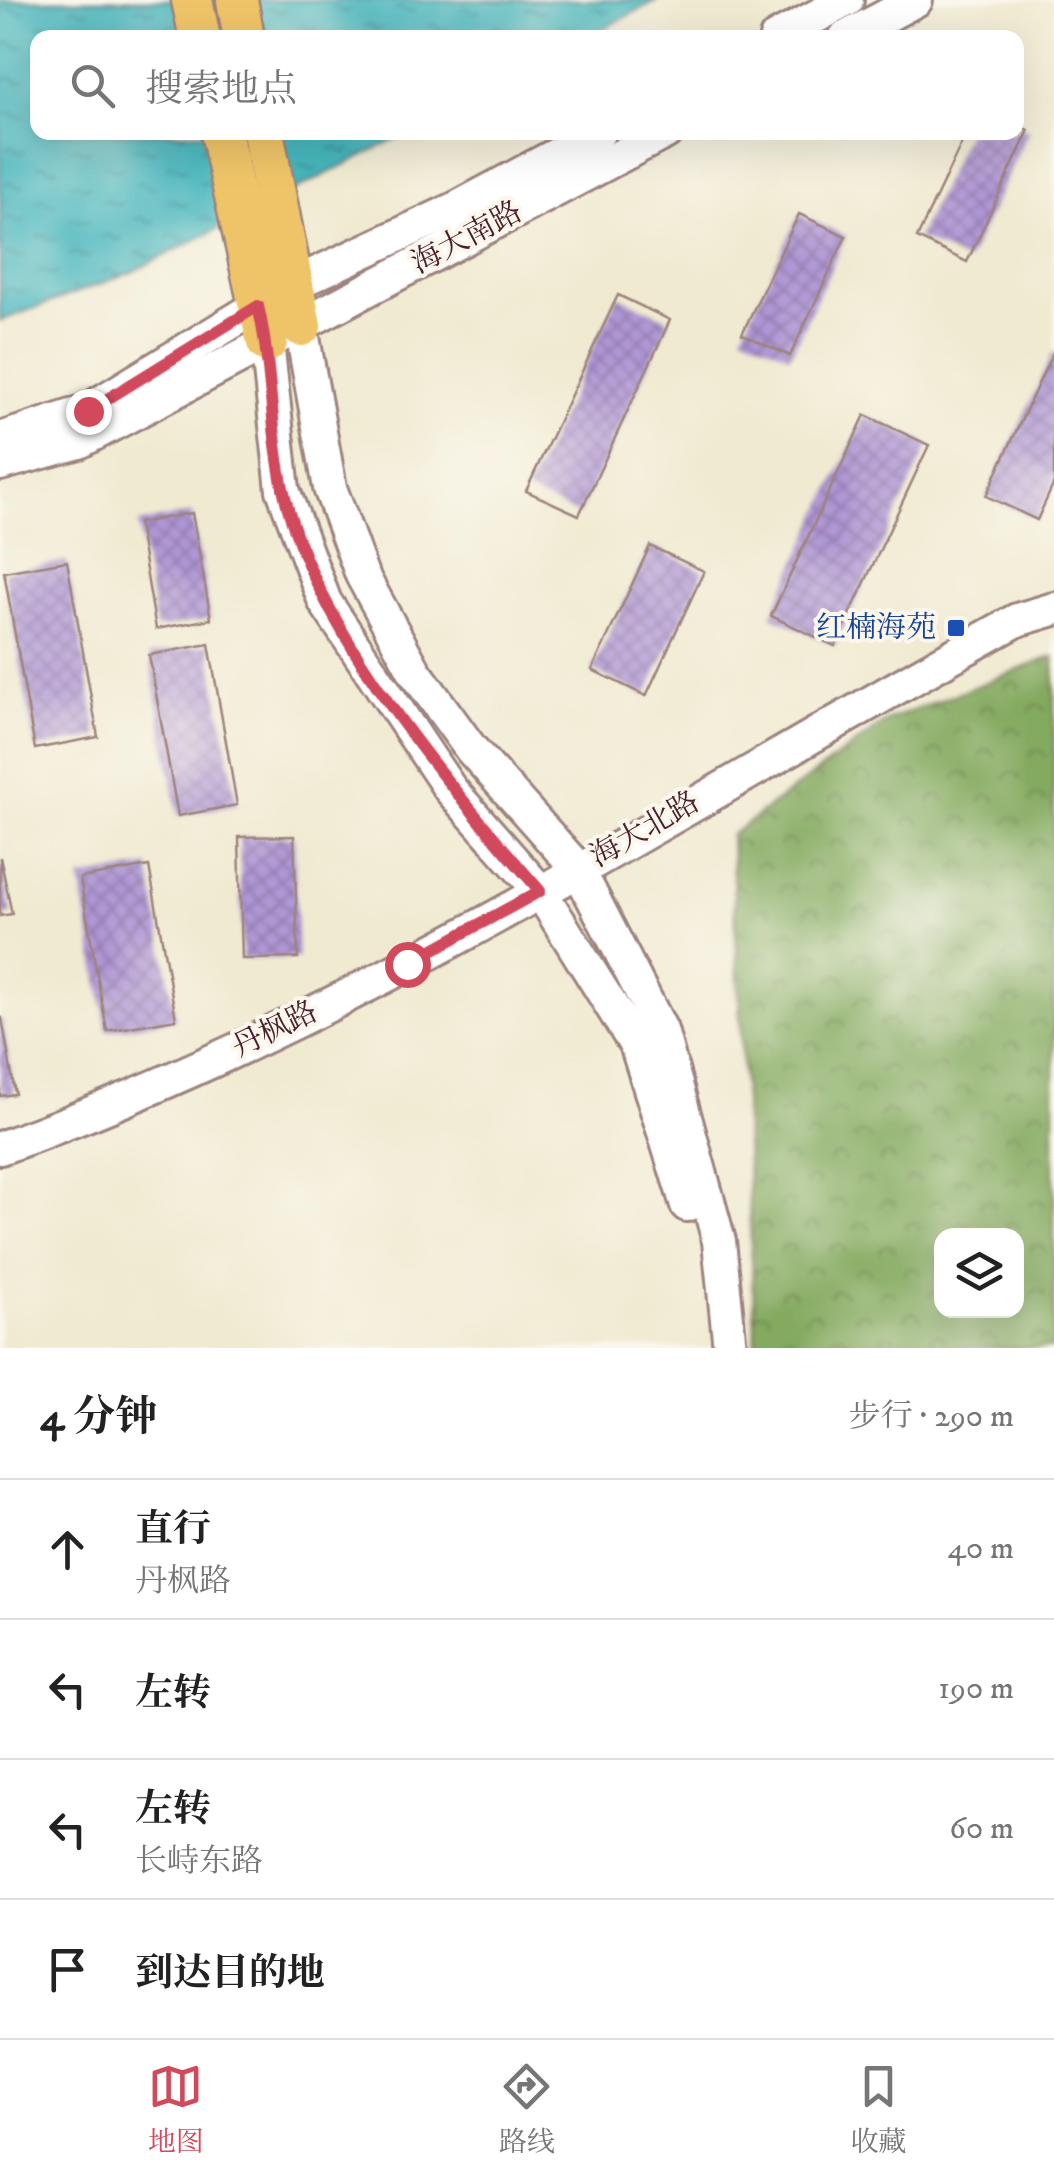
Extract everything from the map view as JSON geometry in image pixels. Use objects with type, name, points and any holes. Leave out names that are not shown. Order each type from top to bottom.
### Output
[{"type":"main road","points":[[192,0],[198,30]]},
{"type":"main road","points":[[237,0],[243,30]]},
{"type":"main road","points":[[224,140],[264,239],[294,284],[275,325]]},
{"type":"main road","points":[[263,140],[264,239],[275,325]]},
{"type":"street","points":[[791,30],[847,0]]},
{"type":"street","points":[[860,30],[916,0]]},
{"type":"street","name":"海大南路","points":[[294,284],[453,210],[583,140]]},
{"type":"street","name":"海大南路","points":[[275,325],[650,140]]},
{"type":"street","points":[[0,439],[88,411],[275,325]]},
{"type":"street","points":[[0,464],[79,442],[275,325]]},
{"type":"street","points":[[275,325],[362,575],[415,672],[471,748],[578,869]]},
{"type":"street","points":[[275,325],[283,490],[325,602],[450,789],[540,891],[637,1047],[697,1236],[708,1348]]},
{"type":"street","name":"海大北路","points":[[730,1348],[719,1241],[661,1030],[578,869],[1017,620],[1054,608]]},
{"type":"street","name":"丹枫路","points":[[0,1148],[90,1116],[203,1066],[407,964],[578,869]]},
{"type":"green space","points":[[1054,656],[1054,1348],[756,1348],[731,835],[888,720]]},
{"type":"water","points":[[0,0],[658,0],[600,30],[30,30],[30,140],[394,140],[130,273],[0,321]]},
{"type":"building","points":[[1024,128],[1029,130],[967,262],[917,238],[963,140],[1024,140]]},
{"type":"building","points":[[799,214],[846,236],[790,356],[742,334]]},
{"type":"building","points":[[618,295],[670,320],[579,515],[526,491]]},
{"type":"building","points":[[1054,350],[1054,483],[1037,520],[986,496]]},
{"type":"building","points":[[865,415],[929,445],[835,646],[771,616]]},
{"type":"building","points":[[192,513],[211,619],[156,629],[138,523]]},
{"type":"building","points":[[650,546],[704,571],[646,696],[592,670]]},
{"type":"building","points":[[67,561],[98,737],[35,749],[4,572]]},
{"type":"building","points":[[209,644],[237,805],[178,816],[149,655]]},
{"type":"building","points":[[294,836],[298,958],[242,959],[239,837]]},
{"type":"building","points":[[0,857],[12,914],[0,916]]},
{"type":"building","points":[[149,866],[176,1019],[107,1031],[80,878]]},
{"type":"building","points":[[0,1019],[15,1094],[0,1096]]},
{"type":"place","name":"红楠海苑","points":[[956,628]]},
{"type":"route","points":[[88,411],[258,306],[267,342],[283,490],[325,602],[450,789],[540,891],[407,964]]}]
